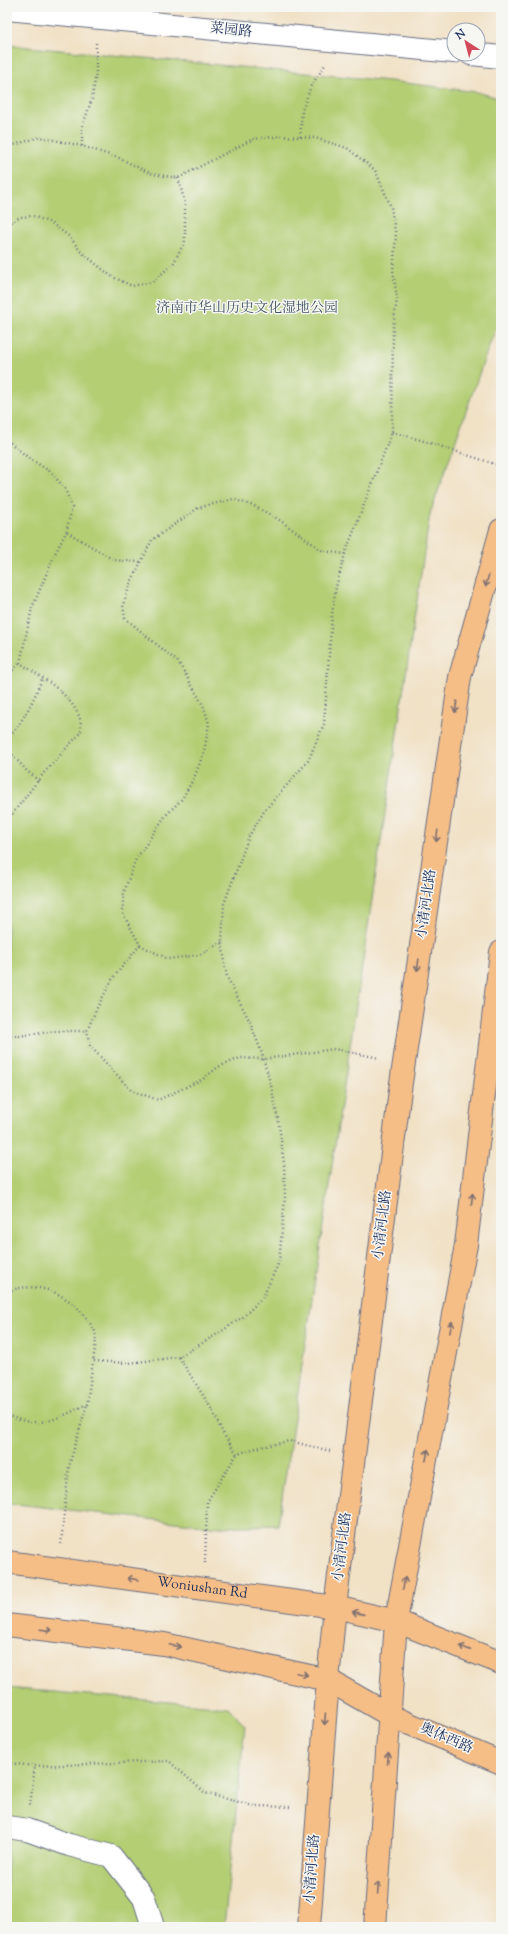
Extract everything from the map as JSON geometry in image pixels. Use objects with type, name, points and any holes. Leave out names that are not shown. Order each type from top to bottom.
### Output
[{"type":"main road","name":"小清河北路","points":[[309,1927],[335,1607],[404,1062],[460,676],[501,530]]},
{"type":"main road","points":[[375,1927],[391,1716],[396,1621],[466,1245],[501,952]]},
{"type":"main road","name":"Woniushan Rd","points":[[7,1562],[335,1607],[396,1621]]},
{"type":"main road","points":[[396,1621],[501,1663]]},
{"type":"main road","name":"奥体西路","points":[[7,1625],[164,1644],[328,1680],[391,1716],[501,1763]]},
{"type":"street","name":"菜园路","points":[[7,9],[446,51]]},
{"type":"street","points":[[486,56],[501,57]]},
{"type":"street","points":[[17,1828],[69,1845],[111,1856],[144,1898],[153,1927]]},
{"type":"path","points":[[82,146],[82,127],[92,100],[96,73],[97,18]]},
{"type":"path","points":[[300,137],[302,111],[311,86],[325,65],[336,41]]},
{"type":"path","points":[[7,147],[40,137],[82,146],[118,158],[152,174],[178,178],[253,139],[283,136],[315,138],[347,148],[375,170],[391,207],[396,237],[393,270],[397,299],[393,327],[392,432],[345,554],[336,587],[332,614],[324,724],[308,761],[264,810],[249,836],[224,904],[222,942],[227,977],[250,1022],[264,1059],[277,1111],[284,1162],[286,1198],[279,1262],[263,1297],[244,1316],[219,1334],[179,1357],[128,1362],[94,1361]]},
{"type":"path","points":[[7,224],[20,217],[33,216],[51,223],[70,237],[80,251],[111,276],[132,286],[152,282],[173,264],[185,241],[185,203],[178,178]]},
{"type":"path","points":[[392,432],[501,466]]},
{"type":"path","points":[[7,440],[30,459],[51,472],[65,489],[72,508],[66,532],[32,608],[20,663],[7,676]]},
{"type":"path","points":[[222,942],[199,954],[168,959],[140,945],[122,912],[124,892],[136,859],[166,815],[182,798],[194,778],[204,752],[209,724],[204,707],[179,663],[125,618],[123,605],[131,582],[152,540],[198,508],[233,499],[266,512],[323,552],[345,554]]},
{"type":"path","points":[[66,532],[114,560],[141,562]]},
{"type":"path","points":[[7,821],[81,732],[79,715],[71,701],[20,663]]},
{"type":"path","points":[[7,739],[19,725],[31,706],[42,678]]},
{"type":"path","points":[[7,749],[27,771],[39,781]]},
{"type":"path","points":[[140,945],[113,978],[87,1031],[90,1046],[131,1090],[158,1100],[182,1090],[203,1079],[218,1067],[240,1058],[264,1059],[334,1049],[404,1062]]},
{"type":"path","points":[[7,1036],[56,1031],[87,1031]]},
{"type":"path","points":[[7,1292],[16,1288],[42,1287],[63,1296],[82,1312],[95,1333],[94,1361],[86,1404],[69,1466],[59,1569]]},
{"type":"path","points":[[179,1357],[211,1408],[224,1435],[237,1454]]},
{"type":"path","points":[[7,1415],[23,1422],[55,1420],[86,1404]]},
{"type":"path","points":[[204,1589],[207,1502],[237,1454],[256,1448],[290,1441],[354,1456]]},
{"type":"path","points":[[7,1763],[35,1766],[170,1761],[205,1793],[253,1806],[318,1807]]},
{"type":"path","points":[[17,1828],[35,1766]]},
{"type":"green space","name":"济南市华山历史文化湿地公园","points":[[7,45],[390,81],[477,92],[501,99],[501,318],[490,343],[430,514],[278,1525],[219,1527],[7,1503]]},
{"type":"green space","points":[[7,1688],[228,1707],[245,1726],[224,1927],[7,1927]]}]
